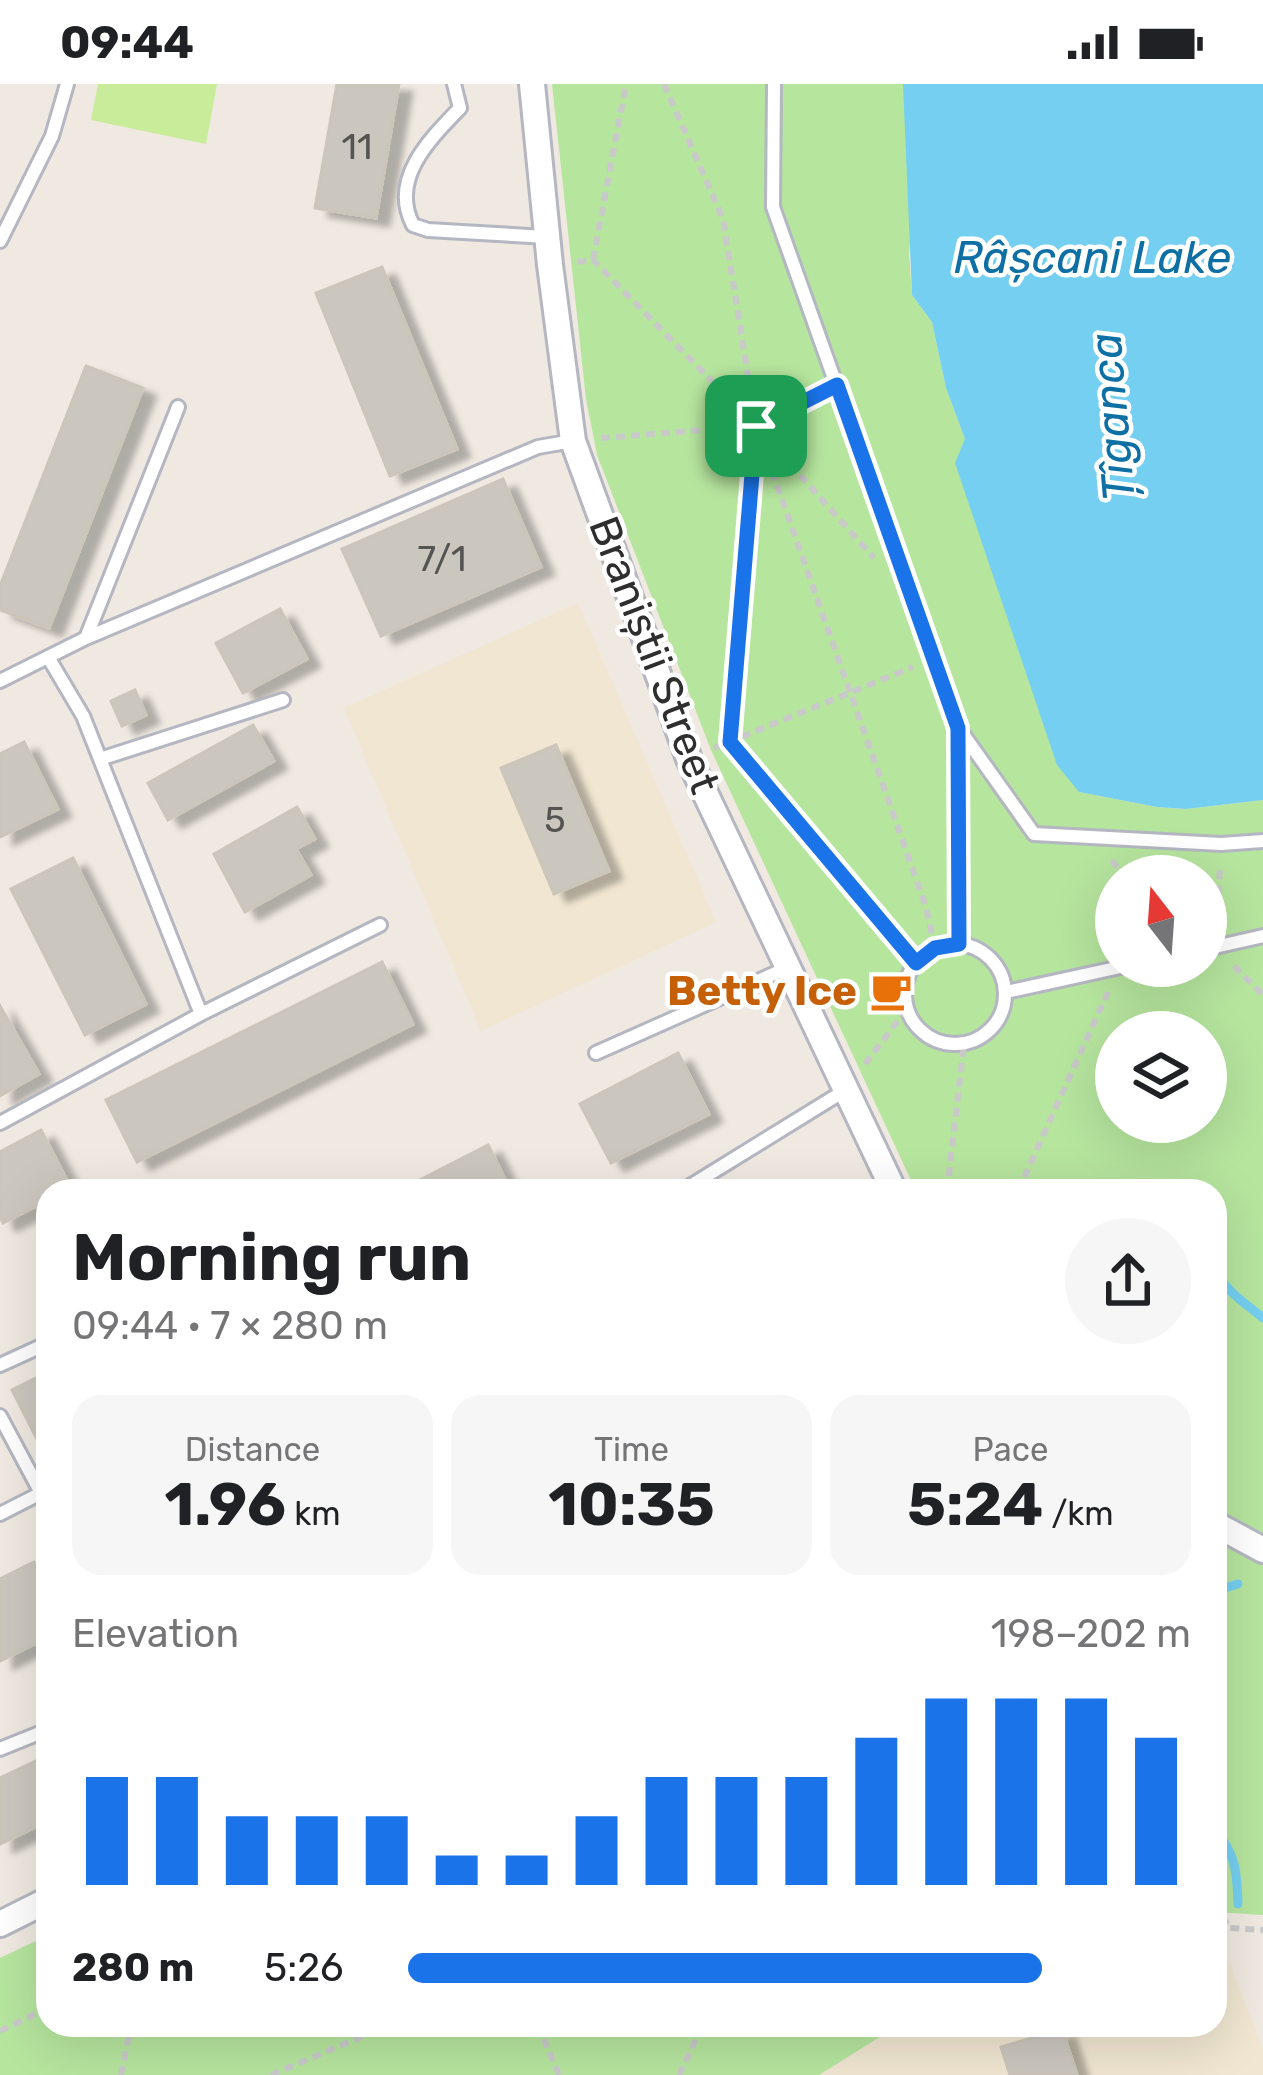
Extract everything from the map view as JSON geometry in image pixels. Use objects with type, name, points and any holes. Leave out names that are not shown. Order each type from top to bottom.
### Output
[{"type":"street","name":"Braniștii Street","points":[[532,84],[573,440],[688,759],[888,1179]]},
{"type":"street","points":[[1227,1530],[1263,1550]]},
{"type":"street","points":[[0,1924],[36,1906]]},
{"type":"lane","points":[[0,241],[2,224],[52,136],[67,84]]},
{"type":"lane","points":[[454,84],[460,108],[412,166],[406,212],[412,225],[548,237]]},
{"type":"lane","points":[[774,84],[773,206],[958,728],[1034,834],[1221,844],[1263,841]]},
{"type":"lane","points":[[86,638],[178,407]]},
{"type":"lane","points":[[1,679],[86,638],[538,447],[573,440]]},
{"type":"lane","points":[[48,657],[83,716],[201,1014]]},
{"type":"lane","points":[[100,759],[283,700]]},
{"type":"lane","points":[[958,728],[959,944]]},
{"type":"lane","points":[[0,1123],[201,1014],[380,926]]},
{"type":"lane","points":[[1227,944],[1263,936]]},
{"type":"lane","points":[[959,944],[986,954],[997,964],[1006,992],[1000,1020],[978,1040],[950,1045],[923,1034],[907,1009],[904,993],[916,963],[935,948],[959,944]]},
{"type":"lane","points":[[596,1053],[787,968]]},
{"type":"lane","points":[[1006,992],[1095,973]]},
{"type":"lane","points":[[701,1179],[844,1091]]},
{"type":"lane","points":[[0,1365],[36,1348]]},
{"type":"lane","points":[[0,1416],[36,1477]]},
{"type":"lane","points":[[0,1514],[36,1495]]},
{"type":"lane","points":[[0,1750],[36,1736]]},
{"type":"path","points":[[593,260],[626,84]]},
{"type":"path","points":[[664,84],[723,219],[756,426],[926,907],[935,948]]},
{"type":"path","points":[[550,265],[593,260]]},
{"type":"path","points":[[593,260],[756,426],[876,560]]},
{"type":"path","points":[[573,440],[756,426],[837,385]]},
{"type":"path","points":[[756,426],[730,742],[916,963]]},
{"type":"path","points":[[711,750],[933,659]]},
{"type":"path","points":[[1220,855],[1221,844]]},
{"type":"path","points":[[1227,962],[1263,995]]},
{"type":"path","points":[[1024,1179],[1113,987]]},
{"type":"path","points":[[844,1091],[907,1009]]},
{"type":"path","points":[[948,1179],[964,1044]]},
{"type":"path","points":[[1227,1925],[1263,1930]]},
{"type":"path","points":[[0,2030],[36,2014]]},
{"type":"path","points":[[121,2075],[128,2037]]},
{"type":"path","points":[[271,2075],[361,2037]]},
{"type":"path","points":[[543,2037],[560,2075]]},
{"type":"path","points":[[679,2075],[697,2037]]},
{"type":"shaded area","points":[[578,603],[716,922],[481,1031],[344,708]]},
{"type":"shaded area","points":[[1227,1955],[1263,2049],[1263,2075],[819,2075],[880,2037],[1227,2037]]},
{"type":"green space","points":[[98,84],[217,84],[206,144],[91,120]]},
{"type":"green space","points":[[552,84],[922,84],[909,254],[912,295],[932,322],[946,388],[1079,792],[1186,809],[1263,800],[1263,1915],[1227,1913],[1227,1179],[910,1179],[711,750],[597,455],[586,399]]},
{"type":"green space","points":[[36,1941],[36,2037],[880,2037],[819,2075],[0,2075],[0,1958]]},
{"type":"water","name":"Râșcani Lake","points":[[903,84],[1263,84],[1263,800],[1186,809],[1157,807],[1079,792],[1057,765],[955,463],[965,439],[946,388],[932,322],[912,295]]},
{"type":"building","points":[[337,84],[399,84],[376,218],[315,208]]},
{"type":"building","points":[[382,267],[457,449],[390,476],[316,293]]},
{"type":"building","points":[[86,366],[143,388],[49,628],[0,610],[0,586]]},
{"type":"building","points":[[503,479],[541,567],[381,636],[342,549]]},
{"type":"building","points":[[280,609],[307,659],[243,693],[216,643]]},
{"type":"building","points":[[135,690],[146,715],[122,726],[111,701]]},
{"type":"building","points":[[253,725],[274,761],[168,820],[148,783]]},
{"type":"building","points":[[24,742],[58,809],[0,837],[0,754]]},
{"type":"building","points":[[556,745],[609,871],[554,894],[501,768]]},
{"type":"building","points":[[297,807],[315,839],[296,849],[311,875],[245,912],[214,854]]},
{"type":"building","points":[[73,858],[146,1004],[85,1035],[11,889]]},
{"type":"building","points":[[382,962],[413,1024],[137,1162],[106,1100]]},
{"type":"building","points":[[0,1006],[39,1074],[0,1096]]},
{"type":"building","points":[[678,1053],[709,1114],[611,1163],[580,1104]]},
{"type":"building","points":[[41,1130],[66,1179],[36,1179],[36,1206],[3,1223],[0,1152]]},
{"type":"building","points":[[488,1145],[505,1179],[422,1179]]},
{"type":"building","points":[[36,1378],[36,1437],[12,1390]]},
{"type":"building","points":[[34,1562],[36,1566],[36,1643],[0,1661],[0,1579]]},
{"type":"building","points":[[36,1761],[36,1827],[0,1844],[0,1778]]},
{"type":"building","points":[[1035,2037],[1065,2037],[1077,2075],[1010,2075],[1001,2047]]},
{"type":"waterway","name":"Țîganca","points":[[1227,1286],[1263,1318]]},
{"type":"waterway","name":"Țîganca","points":[[1227,1587],[1238,1584]]},
{"type":"waterway","name":"Țîganca","points":[[1227,1847],[1234,1864],[1238,1904]]},
{"type":"place","name":"Betty Ice","points":[[891,991]]},
{"type":"route","points":[[837,385],[958,728],[959,944],[935,948],[916,963],[730,742],[756,426],[837,385]]}]
